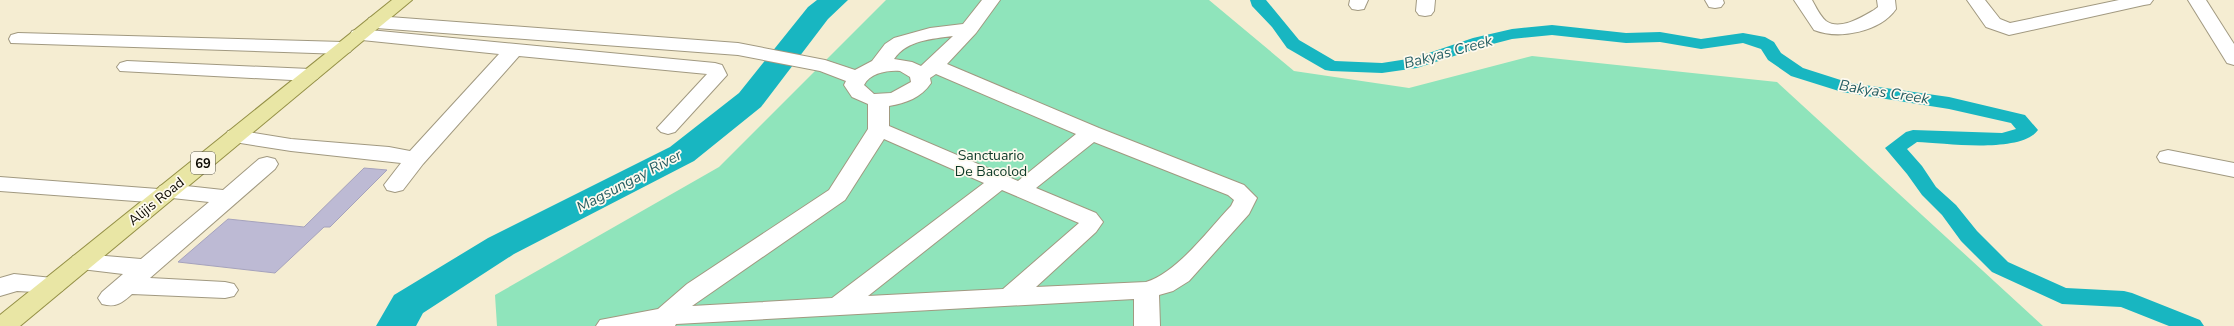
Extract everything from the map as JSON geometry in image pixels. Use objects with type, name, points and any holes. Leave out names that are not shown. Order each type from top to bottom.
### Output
[{"type":"main road","name":"Alijis Road","points":[[3,326],[403,0]]},
{"type":"street","points":[[609,326],[838,307],[1146,290],[1164,285],[1180,276],[1241,209],[1246,198],[1236,190],[1092,133],[927,71],[903,66],[877,67],[865,71],[857,78],[854,85],[857,92],[865,97],[878,100],[892,100],[906,96],[916,90],[927,71],[969,29],[991,0]]},
{"type":"street","points":[[1803,0],[1820,25],[1829,30],[1839,31],[1847,29],[1880,14],[1887,8],[1886,0]]},
{"type":"street","points":[[1976,0],[1993,23],[2009,29],[2018,29],[2144,0]]},
{"type":"street","points":[[2197,0],[2234,59]]},
{"type":"street","points":[[376,22],[760,52],[825,66],[857,78]]},
{"type":"street","points":[[877,67],[895,45],[902,41],[940,32],[969,29]]},
{"type":"street","points":[[18,39],[351,42],[514,50],[715,69],[717,75],[668,128]]},
{"type":"street","points":[[395,185],[415,159],[514,50]]},
{"type":"street","points":[[126,67],[310,75]]},
{"type":"street","points":[[665,321],[696,290],[816,211],[836,195],[879,129],[878,100]]},
{"type":"street","points":[[879,129],[1088,218],[1091,222],[1010,297]]},
{"type":"street","points":[[838,307],[1010,186],[1092,133]]},
{"type":"street","points":[[236,136],[292,145],[389,154],[415,159]]},
{"type":"street","points":[[2168,157],[2234,170]]},
{"type":"street","points":[[225,290],[119,291],[267,164]]},
{"type":"street","points":[[0,184],[227,197]]},
{"type":"street","points":[[82,262],[146,268]]},
{"type":"street","points":[[0,288],[14,282],[53,285]]},
{"type":"street","points":[[1146,290],[1147,326]]},
{"type":"green space","name":"Sanctuario De Bacolod","points":[[886,0],[1209,0],[1294,71],[1409,88],[1532,56],[1777,82],[2043,326],[497,326],[495,295],[719,167]]},
{"type":"building","points":[[364,168],[387,170],[330,227],[324,227],[275,273],[178,262],[228,219],[304,227]]},
{"type":"waterway","name":"Magsungay River","points":[[396,326],[408,304],[501,246],[682,154],[750,100],[818,13],[834,0]]},
{"type":"waterway","name":"Bakyas Creek","points":[[1258,0],[1258,3],[1278,23],[1293,44],[1331,66],[1382,68],[1417,63],[1479,42],[1512,34],[1552,30],[1626,38],[1660,37],[1701,44],[1743,38],[1759,41],[1768,46],[1774,56],[1797,72],[1848,88],[1949,103],[2018,119],[2028,130],[2017,136],[2002,139],[1913,136],[1895,148],[1915,170],[1929,191],[1949,210],[1969,236],[2000,267],[2062,296],[2124,299],[2192,326]]}]
